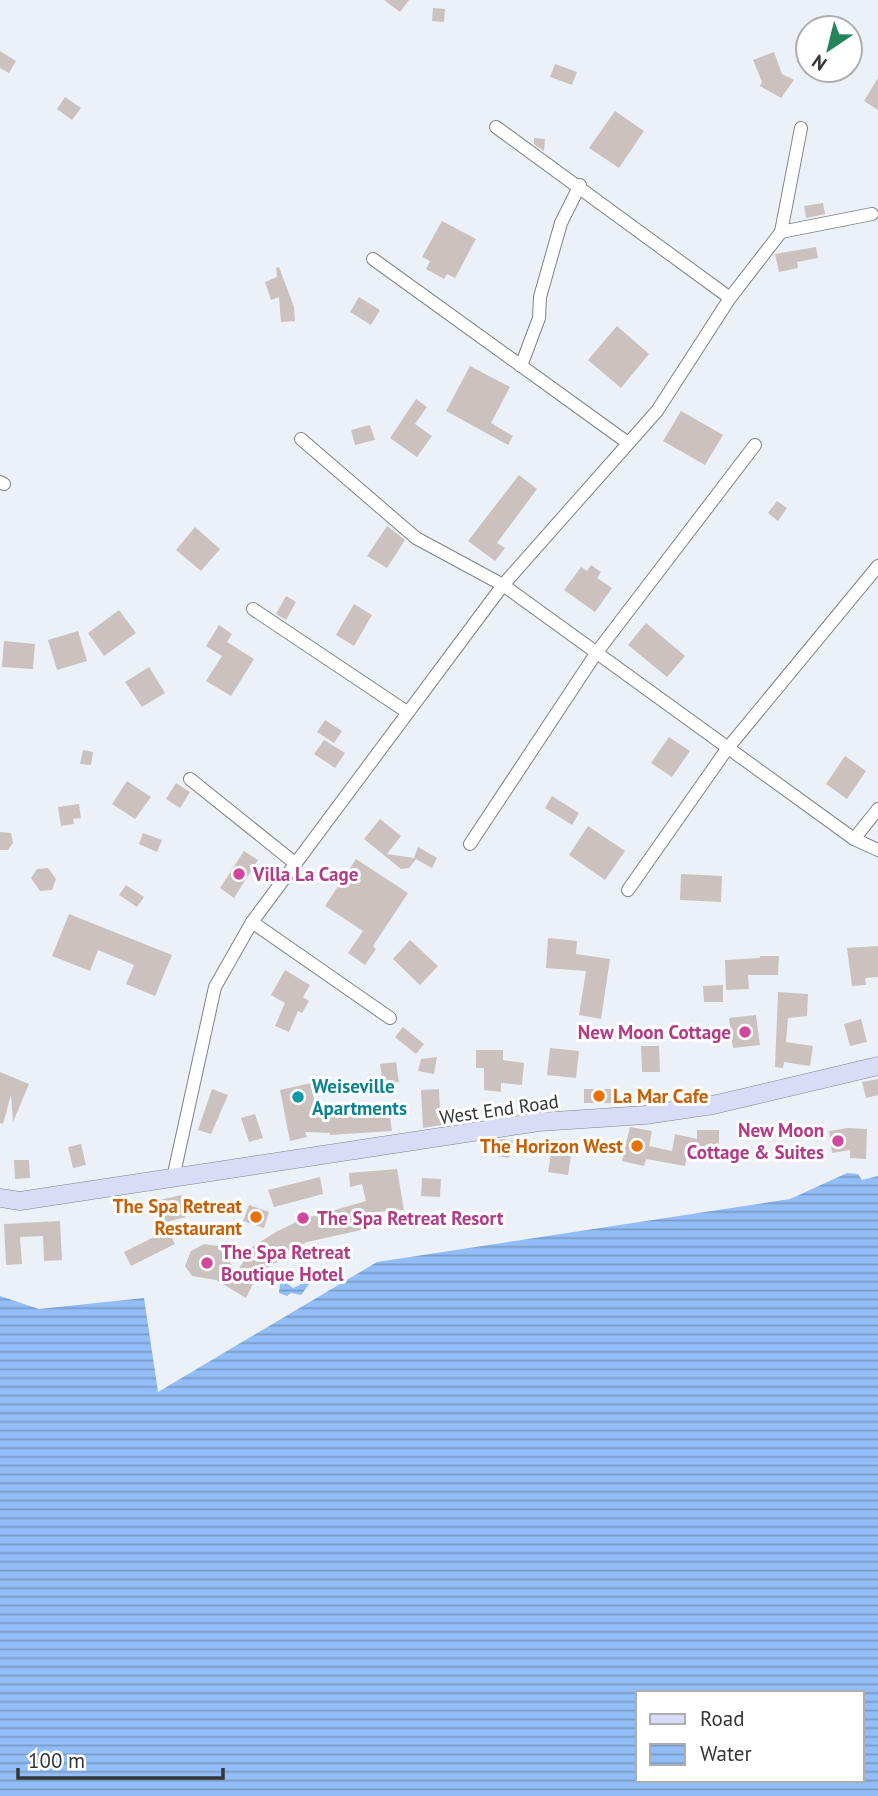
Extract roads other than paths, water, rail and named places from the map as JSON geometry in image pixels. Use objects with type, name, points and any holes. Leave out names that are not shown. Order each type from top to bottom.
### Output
[{"type":"main road","name":"West End Road","points":[[0,1198],[20,1201],[539,1122],[645,1115],[713,1105],[878,1066]]},
{"type":"street","points":[[496,127],[580,185],[730,298]]},
{"type":"street","points":[[173,1178],[215,987],[252,922],[503,585],[657,411],[730,298],[781,233],[801,128]]},
{"type":"street","points":[[521,366],[539,318],[540,297],[561,223],[580,185]]},
{"type":"street","points":[[781,233],[872,214]]},
{"type":"street","points":[[373,259],[628,443]]},
{"type":"street","points":[[301,439],[416,538],[503,585],[854,839],[878,850]]},
{"type":"street","points":[[470,844],[597,652],[755,444]]},
{"type":"street","points":[[628,890],[727,749],[878,566]]},
{"type":"street","points":[[253,608],[407,712]]},
{"type":"street","points":[[190,779],[296,864]]},
{"type":"street","points":[[854,839],[878,809]]},
{"type":"street","points":[[252,922],[390,1018]]},
{"type":"water","points":[[847,1173],[858,1174],[862,1180],[878,1176],[878,1796],[0,1796],[0,1296],[39,1309],[144,1298],[158,1392],[377,1262],[790,1199]]},
{"type":"water","points":[[306,1272],[313,1279],[301,1295],[291,1293],[287,1296],[279,1293],[280,1283],[284,1281],[293,1288],[300,1285],[300,1277]]},
{"type":"place","name":"Villa La Cage","points":[[239,874]]},
{"type":"place","name":"New Moon Cottage","points":[[745,1032]]},
{"type":"place","name":"La Mar Cafe","points":[[599,1096]]},
{"type":"place","name":"Weiseville Apartments","points":[[298,1097]]},
{"type":"place","name":"New Moon Cottage & Suites","points":[[838,1141]]},
{"type":"place","name":"The Horizon West","points":[[637,1146]]},
{"type":"place","name":"The Spa Retreat Restaurant","points":[[256,1217]]},
{"type":"place","name":"The Spa Retreat Resort","points":[[303,1218]]},
{"type":"place","name":"The Spa Retreat Boutique Hotel","points":[[207,1263]]}]
